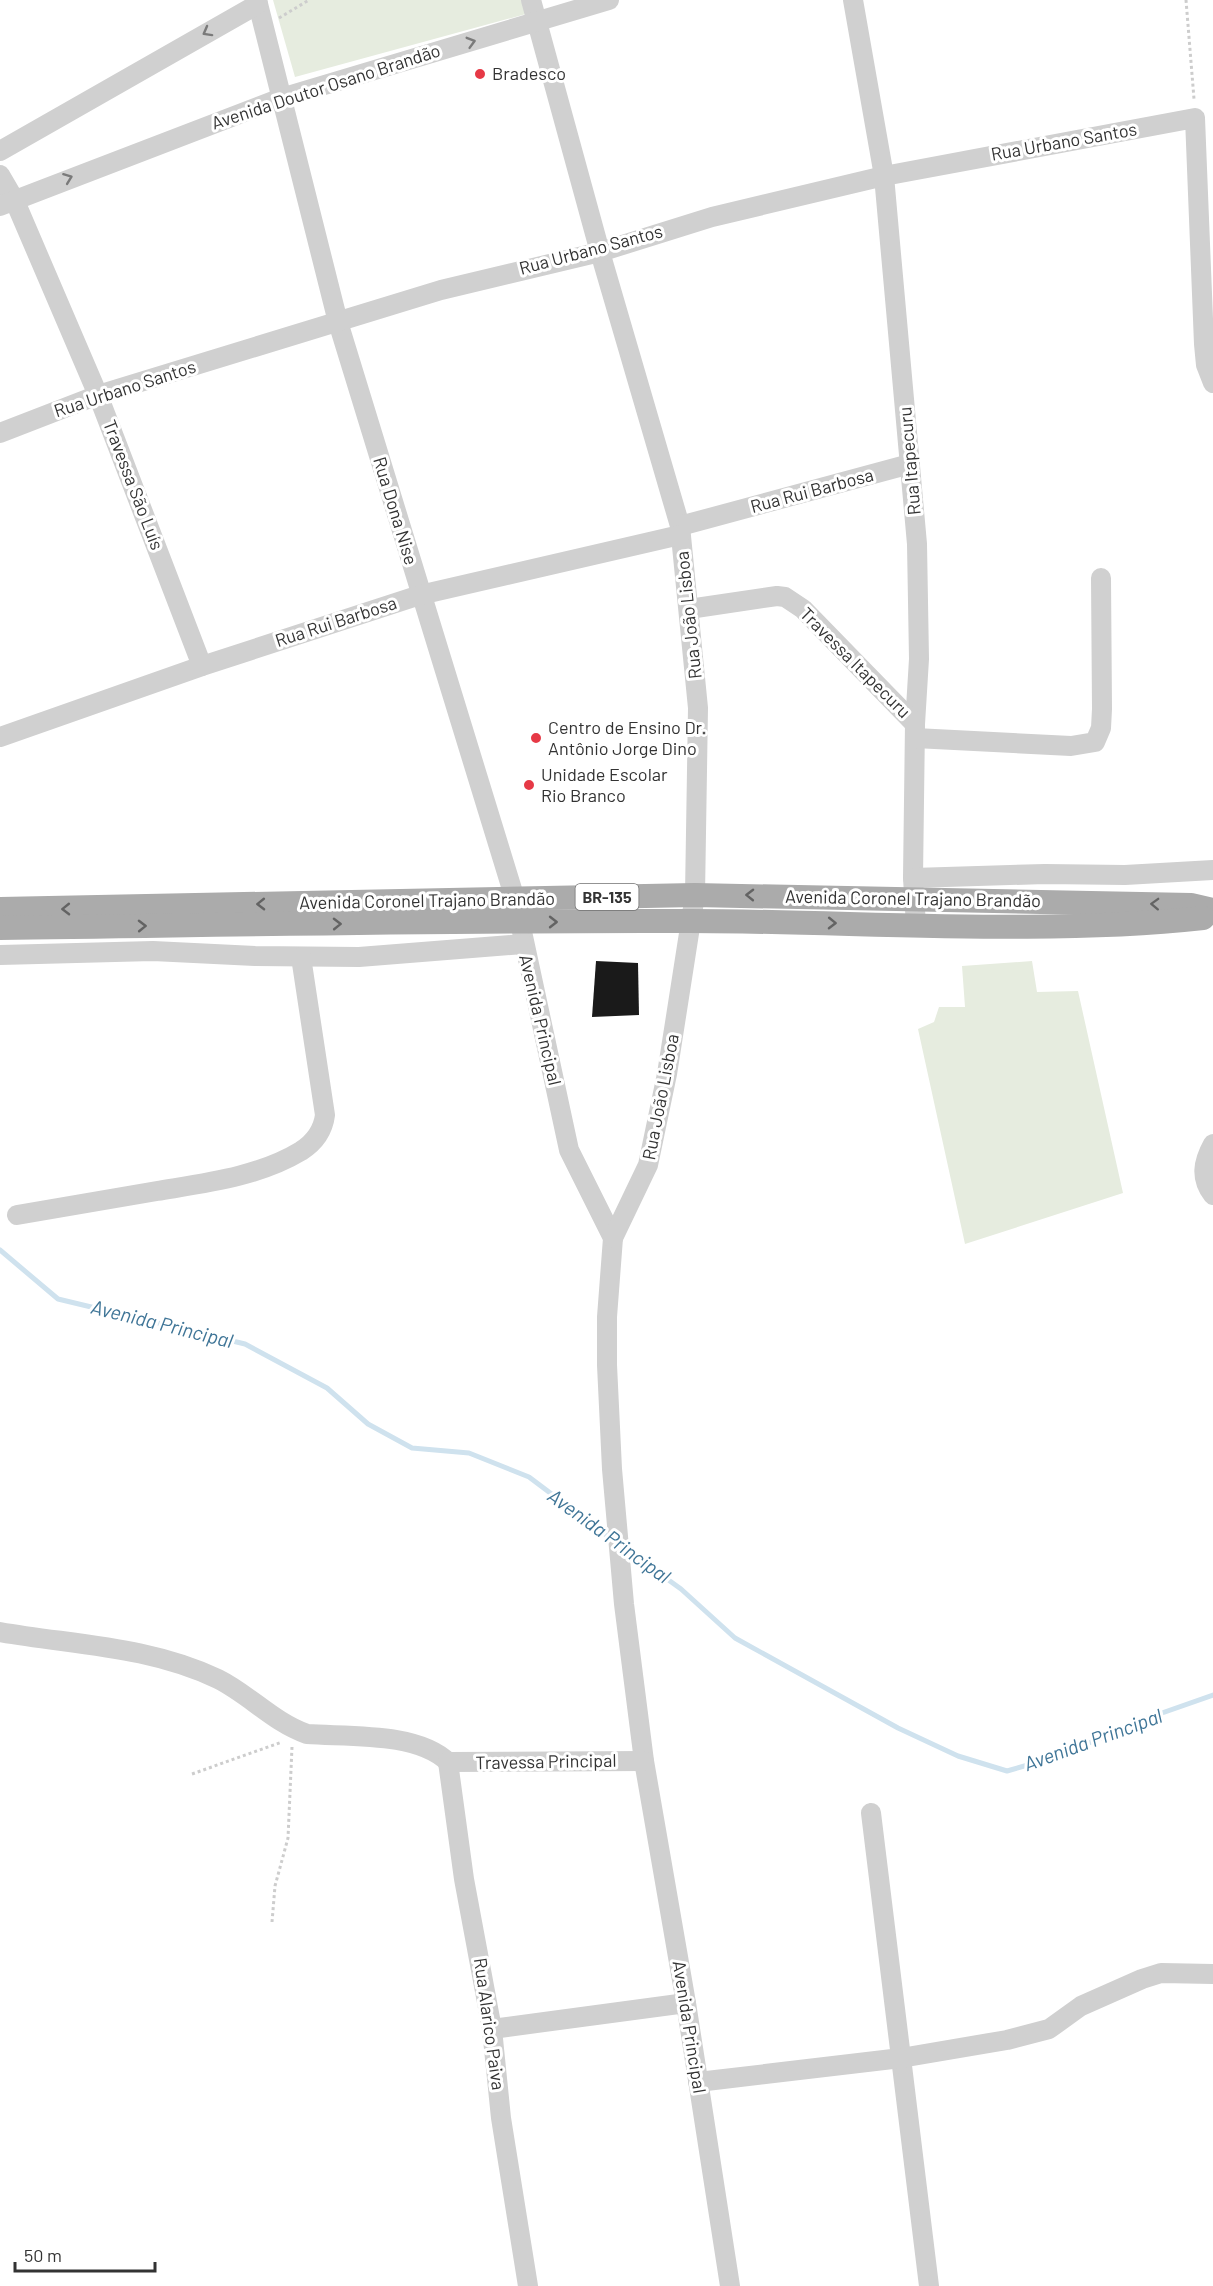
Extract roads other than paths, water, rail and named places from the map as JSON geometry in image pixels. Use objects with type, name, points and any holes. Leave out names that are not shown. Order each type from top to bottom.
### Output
[{"type":"main road","name":"Avenida Coronel Trajano Brandão","points":[[0,909],[519,922],[695,895],[913,888],[1191,905],[1213,910]]},
{"type":"main road","name":"Avenida Coronel Trajano Brandão","points":[[0,928],[692,921],[916,925],[1143,924],[1213,917]]},
{"type":"street","name":"Rua João Lisboa","points":[[531,0],[680,531],[698,708],[695,895],[692,921],[667,1074],[648,1165],[613,1238]]},
{"type":"street","name":"Avenida Doutor Osano Brandão","points":[[7,202],[281,98],[609,0]]},
{"type":"street","name":"Rua Itapecuru","points":[[853,0],[884,176],[910,464],[920,611],[915,731],[913,888],[916,925]]},
{"type":"street","name":"Rua Dona Nise","points":[[258,2],[338,322],[519,922]]},
{"type":"street","points":[[0,151],[258,2]]},
{"type":"street","name":"Rua Urbano Santos","points":[[0,433],[98,395],[338,322],[496,275],[600,252],[712,217],[884,176],[1195,118],[1204,344],[1206,365],[1213,383]]},
{"type":"street","name":"Travessa São Luís","points":[[0,175],[7,202],[98,395],[202,666]]},
{"type":"street","name":"Rua Rui Barbosa","points":[[1,735],[420,595],[680,531],[910,464]]},
{"type":"street","points":[[915,731],[1071,746],[1095,742],[1101,728],[1103,693],[1101,578]]},
{"type":"street","name":"Travessa Itapecuru","points":[[688,609],[765,596],[785,597],[803,609],[915,731]]},
{"type":"street","points":[[913,888],[1045,874],[1125,875],[1213,870]]},
{"type":"street","name":"Avenida Coronel Trajano Brandão","points":[[0,955],[153,951],[359,957],[519,922]]},
{"type":"street","name":"Avenida Principal","points":[[519,922],[569,1150],[613,1238],[607,1317],[612,1469],[620,1559],[644,1761],[686,2003],[730,2286]]},
{"type":"street","points":[[17,1215],[240,1175],[281,1161],[312,1143],[319,1135],[325,1115],[301,957]]},
{"type":"street","points":[[1213,1144],[1203,1170],[1206,1184],[1213,1195]]},
{"type":"street","points":[[0,1632],[127,1649],[163,1657],[217,1679],[243,1694],[290,1728],[307,1734],[415,1743],[440,1754],[448,1762]]},
{"type":"street","name":"Travessa Principal","points":[[448,1762],[644,1761]]},
{"type":"street","name":"Rua Alarico Paiva","points":[[448,1762],[464,1879],[492,2029],[501,2118],[528,2286]]},
{"type":"street","points":[[872,1813],[929,2286]]},
{"type":"street","points":[[698,2082],[901,2058],[1036,2034],[1108,1993],[1161,1973],[1213,1974]]},
{"type":"street","points":[[492,2029],[686,2003]]},
{"type":"waterway","name":"Avenida Principal","points":[[0,1250],[58,1299],[245,1344],[327,1388],[368,1424],[412,1448],[469,1453],[529,1477],[614,1541]]},
{"type":"waterway","name":"Avenida Principal","points":[[624,1548],[681,1589],[735,1638],[898,1728],[958,1756],[1007,1771],[1059,1756],[1142,1720],[1213,1695]]},
{"type":"place","name":"Bradesco","points":[[480,74]]},
{"type":"place","name":"Centro de Ensino Dr. Antônio Jorge Dino","points":[[536,738]]},
{"type":"place","name":"Unidade Escolar Rio Branco","points":[[529,785]]}]
